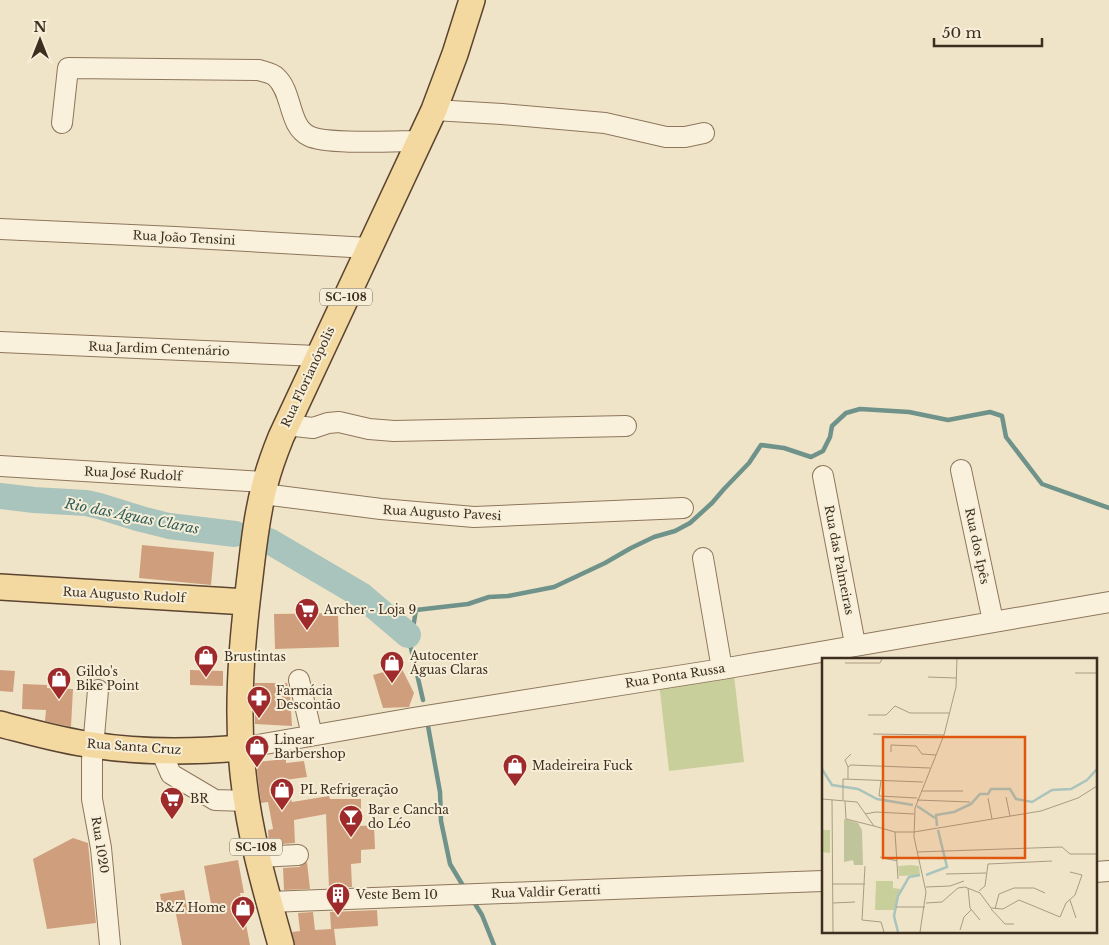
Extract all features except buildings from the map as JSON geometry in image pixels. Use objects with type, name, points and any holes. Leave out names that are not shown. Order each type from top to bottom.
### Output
[{"type":"main road","name":"Rua Florianópolis","points":[[241,748],[242,671],[247,602],[264,488],[286,425],[317,356],[434,110],[455,54],[472,0]]},
{"type":"main road","name":"Rua Augusto Rudolf","points":[[0,588],[247,602]]},
{"type":"main road","name":"Rua Santa Cruz","points":[[0,724],[94,746],[161,751],[241,748]]},
{"type":"main road","name":"SC-108","points":[[241,748],[247,801],[258,857],[281,945]]},
{"type":"street","points":[[62,123],[68,68],[258,70],[276,77],[286,93],[298,124],[303,132],[310,137],[332,141],[420,141]]},
{"type":"street","points":[[434,110],[606,123],[666,137],[685,137],[704,133]]},
{"type":"street","name":"Rua João Tensini","points":[[0,229],[369,248]]},
{"type":"street","name":"Rua Jardim Centenário","points":[[0,342],[317,356]]},
{"type":"street","points":[[286,425],[313,428],[339,422],[394,432],[626,426]]},
{"type":"street","name":"Rua José Rudolf","points":[[0,466],[264,488]]},
{"type":"street","name":"Rua dos Ipês","points":[[961,470],[993,621]]},
{"type":"street","name":"Rua das Palmeiras","points":[[822,476],[855,644]]},
{"type":"street","name":"Rua Augusto Pavesi","points":[[264,488],[381,509],[474,517],[683,508]]},
{"type":"street","points":[[704,558],[722,669]]},
{"type":"street","name":"Rua Ponta Russa","points":[[241,748],[722,669],[855,644],[1109,602]]},
{"type":"street","points":[[299,680],[312,735]]},
{"type":"street","name":"Rua 1020","points":[[98,690],[92,799],[103,866],[110,945]]},
{"type":"street","points":[[161,751],[171,774],[215,800],[247,801]]},
{"type":"street","points":[[258,857],[298,855]]},
{"type":"street","points":[[1096,872],[1109,871]]},
{"type":"street","name":"Rua Valdir Geratti","points":[[269,902],[822,881]]},
{"type":"green space","points":[[734,675],[744,762],[669,771],[659,683]]},
{"type":"waterway","points":[[423,700],[408,635],[413,628],[416,610],[468,604],[489,597],[508,596],[554,587],[654,537],[675,531],[690,523],[712,503],[749,463],[761,445],[784,448],[811,457],[823,451],[830,437],[832,426],[846,413],[860,409],[909,412],[948,420],[990,412],[1002,416],[1006,437],[1042,484],[1109,508]]},
{"type":"waterway","name":"Rio das Águas Claras","points":[[0,496],[86,503],[169,526],[235,534]]},
{"type":"waterway","name":"Rio das Águas Claras","points":[[269,541],[361,595],[408,635]]},
{"type":"waterway","name":"Rio das Águas Claras","points":[[428,726],[440,792],[441,821],[450,864],[465,889]]},
{"type":"waterway","name":"Rio das Águas Claras","points":[[472,899],[482,915],[494,945]]},
{"type":"place","name":"Archer - Loja 9","points":[[307,631]]},
{"type":"place","name":"Brustintas","points":[[206,678]]},
{"type":"place","name":"Autocenter Águas Claras","points":[[392,684]]},
{"type":"place","name":"Gildo's Bike Point","points":[[59,700]]},
{"type":"place","name":"Farmácia Descontão","points":[[259,719]]},
{"type":"place","name":"Linear Barbershop","points":[[257,768]]},
{"type":"place","name":"Madeireira Fuck","points":[[515,787]]},
{"type":"place","name":"PL Refrigeração","points":[[282,811]]},
{"type":"place","name":"BR","points":[[172,820]]},
{"type":"place","name":"Bar e Cancha do Léo","points":[[351,838]]},
{"type":"place","name":"Veste Bem 10","points":[[338,916]]},
{"type":"place","name":"B&Z Home","points":[[243,929]]}]
